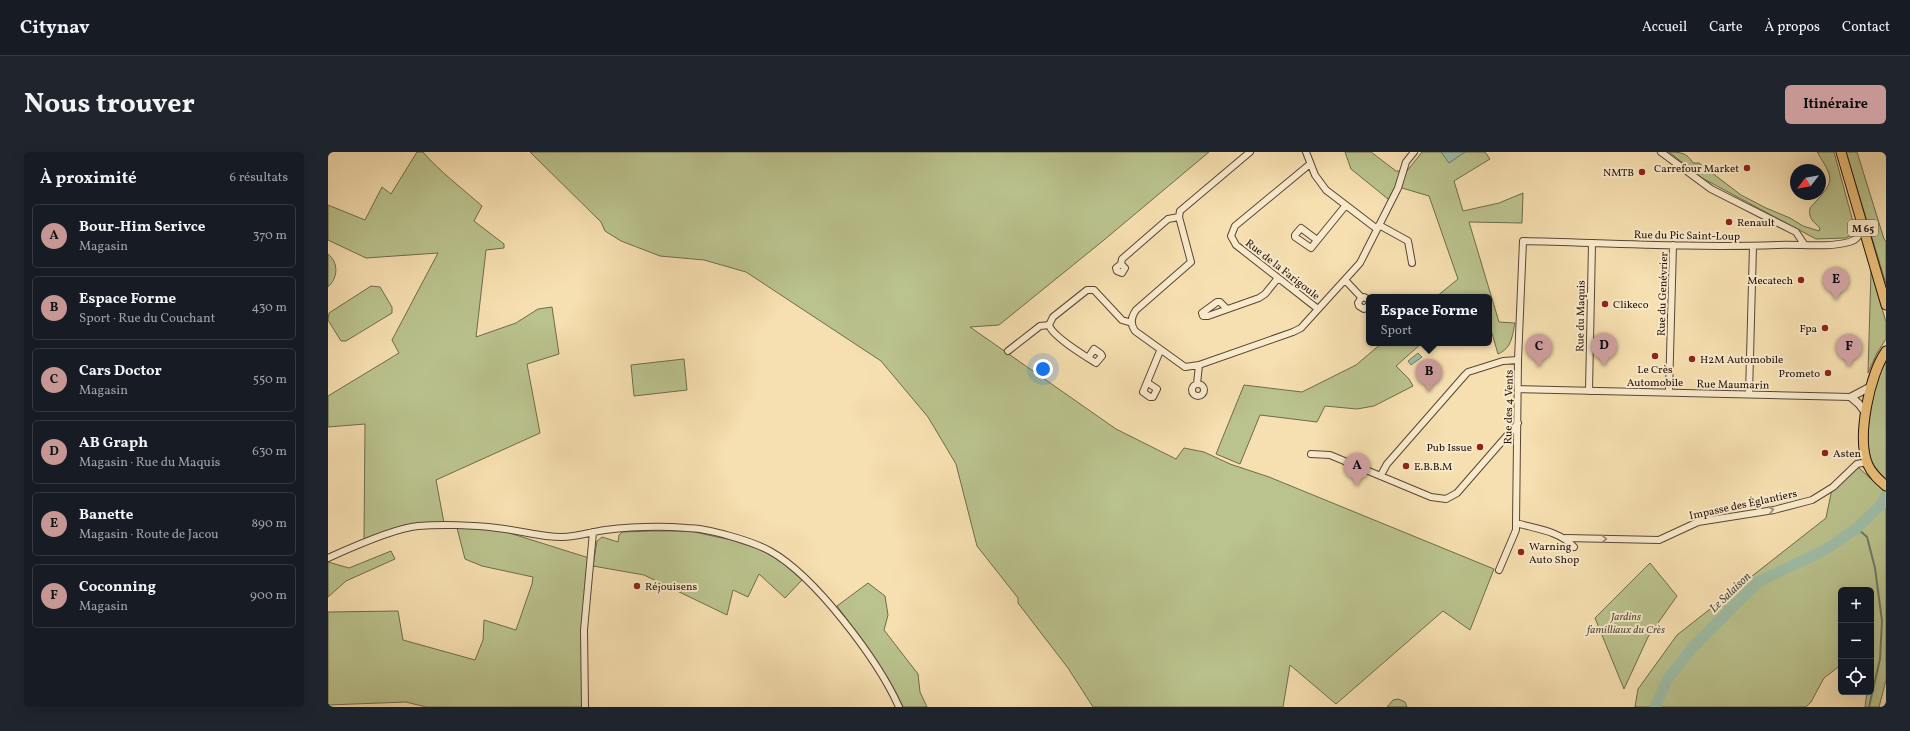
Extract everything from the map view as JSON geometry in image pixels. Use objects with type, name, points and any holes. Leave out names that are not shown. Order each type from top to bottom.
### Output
[{"type":"main road","name":"M 65","points":[[1841,152],[1886,304]]},
{"type":"main road","points":[[1886,351],[1881,359],[1870,387],[1865,412],[1864,436],[1867,462],[1872,472],[1886,486]]},
{"type":"street","points":[[1250,152],[1182,208],[1179,217],[1191,262],[1136,310],[1132,317],[1132,323],[1135,331],[1160,351],[1184,367],[1199,365],[1301,328],[1360,263],[1398,188],[1406,162],[1414,152]]},
{"type":"street","points":[[1306,152],[1310,164],[1322,185],[1346,205],[1378,227],[1408,241],[1412,263]]},
{"type":"street","points":[[1662,152],[1711,188],[1796,232],[1804,244]]},
{"type":"street","name":"Rue de la Farigoule","points":[[1310,164],[1232,230],[1232,236],[1236,245],[1318,309]]},
{"type":"street","points":[[1317,240],[1346,205]]},
{"type":"street","points":[[1121,264],[1122,259],[1168,219],[1179,217]]},
{"type":"street","name":"Rue du Pic Saint-Loup","points":[[1523,241],[1753,246],[1850,242],[1855,240],[1860,233],[1861,222]]},
{"type":"street","name":"Rue des 4 Vents","points":[[1499,570],[1516,530],[1518,360],[1523,241]]},
{"type":"street","name":"Rue du Maquis","points":[[1588,390],[1592,243]]},
{"type":"street","name":"Rue du Genévrier","points":[[1669,392],[1673,245]]},
{"type":"street","points":[[1749,394],[1753,246]]},
{"type":"street","points":[[1227,308],[1262,296],[1278,278]]},
{"type":"street","points":[[1345,280],[1362,298],[1366,298]]},
{"type":"street","points":[[1088,358],[1052,332],[1049,325],[1053,317],[1084,291],[1091,289],[1097,293],[1122,320],[1132,323]]},
{"type":"street","points":[[1362,298],[1359,300],[1359,306],[1364,309],[1366,307]]},
{"type":"street","points":[[1008,351],[1040,326],[1049,325]]},
{"type":"street","points":[[1148,383],[1160,351]]},
{"type":"street","points":[[1381,475],[1387,464],[1468,372],[1503,361],[1518,360]]},
{"type":"street","points":[[1197,384],[1199,365]]},
{"type":"street","points":[[1865,412],[1851,397],[1870,387]]},
{"type":"street","name":"Rue Maumarin","points":[[1518,389],[1851,397]]},
{"type":"street","points":[[1311,454],[1330,454],[1431,497],[1446,499],[1457,492],[1518,423]]},
{"type":"street","name":"Impasse des Églantiers","points":[[1516,523],[1566,538],[1659,540],[1698,522],[1774,510],[1812,500],[1833,487],[1857,464],[1867,462]]},
{"type":"street","points":[[328,558],[396,531],[418,526],[498,528],[536,536],[564,537],[606,530],[688,528],[750,543],[769,551],[790,565],[828,603],[880,670],[899,707]]},
{"type":"street","points":[[586,707],[584,630],[593,532]]},
{"type":"street","points":[[1566,538],[1574,547]]},
{"type":"green space","points":[[417,152],[423,152],[444,173],[482,206],[474,221],[504,244],[504,248],[486,250],[476,337],[516,323],[538,309],[552,307],[559,354],[527,364],[540,433],[436,480],[444,523],[404,525],[364,541],[365,424],[328,427],[328,396],[399,353],[392,340],[438,253],[366,258],[328,240],[328,205],[365,220],[382,187],[391,194]]},
{"type":"green space","points":[[530,152],[1209,152],[999,325],[970,327],[1116,429],[1176,459],[1184,448],[1204,452],[1230,464],[1269,477],[1494,569],[1470,630],[1443,611],[1336,704],[1290,665],[1283,707],[1093,707],[1068,668],[1018,603],[1018,598],[977,546],[956,464],[928,417],[881,361],[746,272],[704,260],[660,256],[621,241],[605,231],[601,222]]},
{"type":"green space","points":[[1345,152],[1371,152],[1396,171],[1407,171],[1422,152],[1485,152],[1490,159],[1454,181],[1463,211],[1499,203],[1523,193],[1522,223],[1469,222],[1491,294],[1440,294],[1458,279],[1429,196],[1402,188],[1388,199],[1351,169]]},
{"type":"green space","points":[[1669,152],[1686,155],[1693,163],[1699,163],[1741,195],[1790,218],[1803,226],[1819,231],[1820,228],[1811,218],[1810,208],[1817,200],[1826,200],[1826,189],[1830,181],[1826,164],[1824,164],[1817,152],[1834,152],[1855,229],[1853,235],[1845,238],[1816,239],[1702,178]]},
{"type":"green space","points":[[1846,152],[1857,152],[1884,239],[1886,241],[1886,284]]},
{"type":"green space","points":[[328,254],[334,262],[336,270],[334,279],[328,287]]},
{"type":"green space","points":[[1871,271],[1886,322],[1886,339],[1877,353],[1868,373]]},
{"type":"green space","points":[[371,286],[380,287],[392,307],[392,313],[346,341],[341,341],[328,320],[329,313]]},
{"type":"green space","points":[[1492,299],[1499,322],[1515,323],[1509,345],[1498,354],[1492,333]]},
{"type":"green space","points":[[1378,346],[1419,346],[1396,366],[1409,379],[1413,386],[1374,406],[1357,409],[1325,406],[1317,422],[1260,415],[1240,464],[1216,454],[1244,385],[1302,392],[1356,365]]},
{"type":"green space","points":[[684,359],[687,390],[634,396],[631,365]]},
{"type":"green space","points":[[1886,360],[1886,479],[1872,462],[1868,440],[1870,411],[1873,396],[1881,370]]},
{"type":"green space","points":[[1857,466],[1886,493],[1886,680],[1879,707],[1865,707],[1867,695],[1874,695],[1874,587],[1838,587],[1838,667],[1824,678],[1811,702],[1806,707],[1635,707],[1638,689],[1677,635],[1826,518],[1832,489]]},
{"type":"green space","points":[[457,528],[500,530],[589,558],[583,612],[582,707],[426,707],[406,702],[328,705],[328,612],[398,611],[403,640],[475,660],[483,640],[484,620],[516,630],[533,577],[482,566],[465,559]]},
{"type":"green space","points":[[690,531],[731,540],[764,551],[782,562],[802,580],[785,598],[759,574],[748,597],[733,590],[727,615],[644,575],[593,566],[597,541],[602,537],[618,542],[619,535],[622,532]]},
{"type":"green space","points":[[391,551],[395,559],[346,581],[328,597],[328,562],[349,568]]},
{"type":"green space","name":"Jardins familliaux du Crès","points":[[1650,563],[1677,596],[1648,637],[1624,689],[1595,618]]},
{"type":"green space","points":[[868,583],[885,596],[888,615],[884,630],[918,674],[920,692],[927,707],[903,707],[881,667],[837,606]]},
{"type":"green space","points":[[1398,699],[1405,702],[1407,707],[1387,707],[1393,700]]},
{"type":"shaded area","points":[[1441,152],[1465,152],[1449,163]]},
{"type":"shaded area","points":[[1418,353],[1422,357],[1411,365],[1408,361]]},
{"type":"waterway","name":"Le Salaison","points":[[1655,707],[1667,680],[1690,650],[1758,582],[1825,550],[1857,528],[1881,505],[1886,496]]},
{"type":"waterway","points":[[1857,528],[1867,537],[1875,568],[1882,621],[1880,659],[1869,707]]},
{"type":"place","name":"Carrefour Market","points":[[1747,168]]},
{"type":"place","name":"NMTB","points":[[1642,172]]},
{"type":"place","name":"Renault","points":[[1729,222]]},
{"type":"place","name":"Mecatech","points":[[1801,280]]},
{"type":"place","name":"Banette","points":[[1836,300]]},
{"type":"place","name":"Clikeco","points":[[1605,304]]},
{"type":"place","name":"Fpa","points":[[1825,328]]},
{"type":"place","name":"Le Crès Automobile","points":[[1655,356]]},
{"type":"place","name":"H2M Automobile","points":[[1692,359]]},
{"type":"place","name":"AB Graph","points":[[1604,366]]},
{"type":"place","name":"Cars Doctor","points":[[1539,367]]},
{"type":"place","name":"Coconning","points":[[1849,367]]},
{"type":"place","name":"Prometo","points":[[1828,373]]},
{"type":"place","name":"Espace Forme","points":[[1429,392]]},
{"type":"place","name":"Pub Issue","points":[[1480,447]]},
{"type":"place","name":"Asten","points":[[1825,453]]},
{"type":"place","name":"E.B.B.M","points":[[1406,466]]},
{"type":"place","name":"Bour-Him Serivce","points":[[1357,486]]},
{"type":"place","name":"Warning Auto Shop","points":[[1521,552]]},
{"type":"place","name":"Réjouisens","points":[[637,586]]}]
